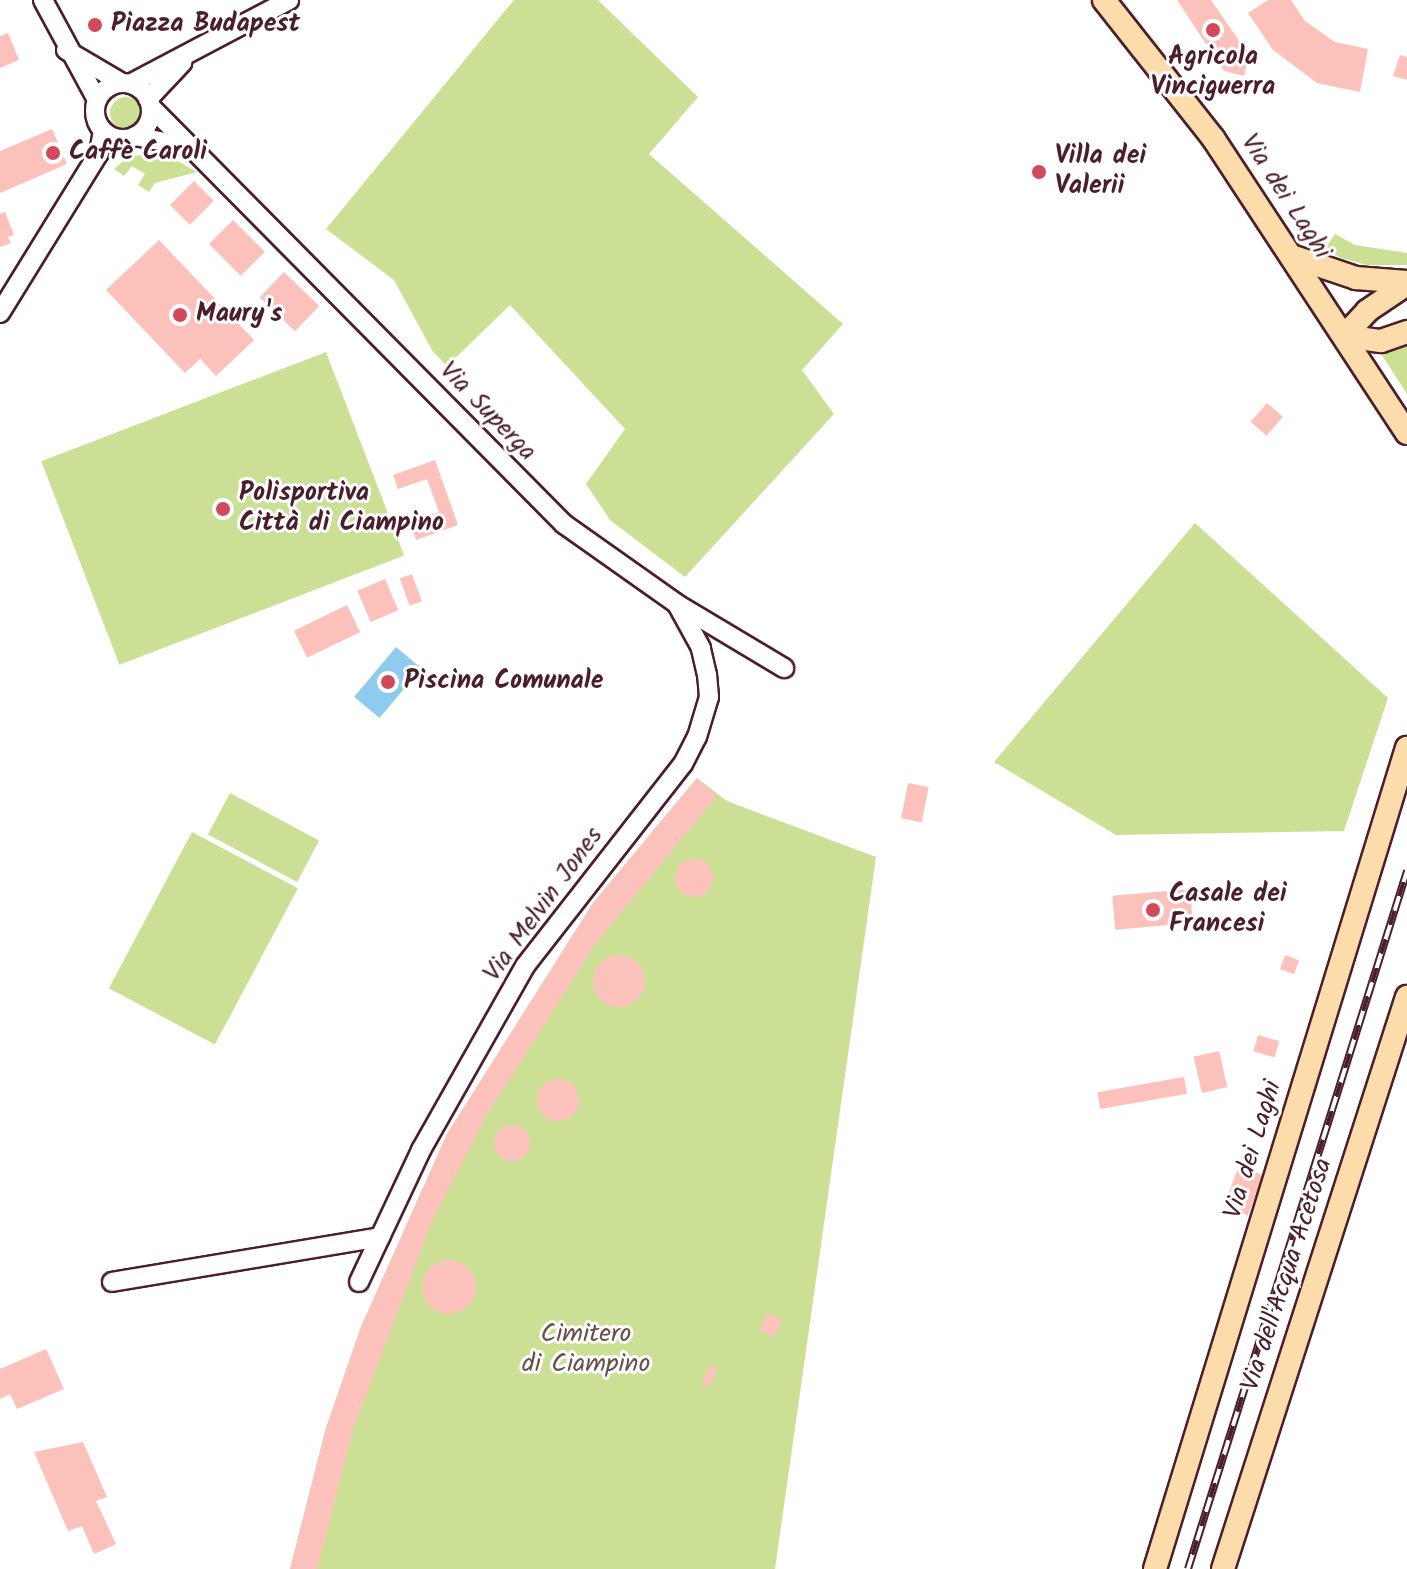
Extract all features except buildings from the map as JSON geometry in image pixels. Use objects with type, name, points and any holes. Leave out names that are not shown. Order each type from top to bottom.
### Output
[{"type":"main road","name":"Via dei Laghi","points":[[1104,0],[1179,91],[1407,433]]},
{"type":"main road","points":[[1290,256],[1356,278],[1407,283]]},
{"type":"main road","points":[[1344,336],[1367,311],[1407,283]]},
{"type":"main road","points":[[1344,336],[1381,341],[1407,332]]},
{"type":"main road","name":"Via dei Laghi","points":[[1155,1569],[1407,748]]},
{"type":"main road","name":"Via dell'Acqua Acetosa","points":[[1223,1569],[1407,997]]},
{"type":"street","points":[[43,0],[66,50],[97,100]]},
{"type":"street","points":[[0,313],[99,153],[103,131],[95,116],[97,100],[108,87],[126,83],[189,56],[289,0]]},
{"type":"street","points":[[66,50],[126,83],[150,103]]},
{"type":"street","points":[[99,153],[130,138],[148,123],[150,103],[189,56]]},
{"type":"street","name":"Via Superga","points":[[150,103],[189,147],[508,472],[587,544],[677,604],[784,668]]},
{"type":"street","points":[[103,131],[189,147]]},
{"type":"street","name":"Via Melvin Jones","points":[[359,1282],[421,1150],[525,966],[683,764],[697,737],[709,697],[707,675],[701,648],[677,604]]},
{"type":"street","points":[[112,1282],[380,1237]]},
{"type":"green space","points":[[514,0],[598,0],[698,97],[649,154],[843,324],[802,370],[834,414],[685,577],[610,520],[586,484],[625,429],[510,305],[447,366],[433,352],[394,280],[326,229]]},
{"type":"green space","points":[[126,97],[137,102],[142,113],[137,124],[126,129],[115,124],[110,113],[115,102]]},
{"type":"green space","points":[[149,153],[167,155],[197,172],[155,183],[149,192],[138,185],[145,174],[132,166],[124,176],[114,169],[127,158]]},
{"type":"green space","points":[[1335,234],[1355,245],[1407,253],[1407,265],[1367,265],[1341,258],[1325,249]]},
{"type":"green space","points":[[1407,344],[1407,394],[1380,352]]},
{"type":"green space","name":"Polisportiva Città di Ciampino","points":[[326,352],[404,556],[119,665],[41,461]]},
{"type":"green space","points":[[1195,523],[1388,698],[1344,831],[1116,835],[994,762]]},
{"type":"green space","name":"Cimitero di Ciampino","points":[[697,778],[727,801],[876,857],[775,1569],[290,1569],[326,1428],[361,1327],[447,1134],[593,903]]},
{"type":"green space","points":[[230,793],[319,840],[297,882],[208,834]]},
{"type":"green space","points":[[192,832],[298,888],[215,1045],[109,988]]},
{"type":"water","name":"Piscina Comunale","points":[[396,647],[421,668],[379,718],[354,697]]},
{"type":"railway","points":[[1188,1569],[1407,871]]},
{"type":"place","name":"Piazza Budapest","points":[[95,25]]},
{"type":"place","name":"Agricola Vinciguerra","points":[[1213,30]]},
{"type":"place","name":"Caffè Caroli","points":[[53,153]]},
{"type":"place","name":"Villa dei Valerii","points":[[1039,172]]},
{"type":"place","name":"Maury's","points":[[180,315]]},
{"type":"place","name":"Polisportiva Città di Ciampino","points":[[223,509]]},
{"type":"place","name":"Piscina Comunale","points":[[388,682]]},
{"type":"place","name":"Casale dei Francesi","points":[[1153,910]]}]
